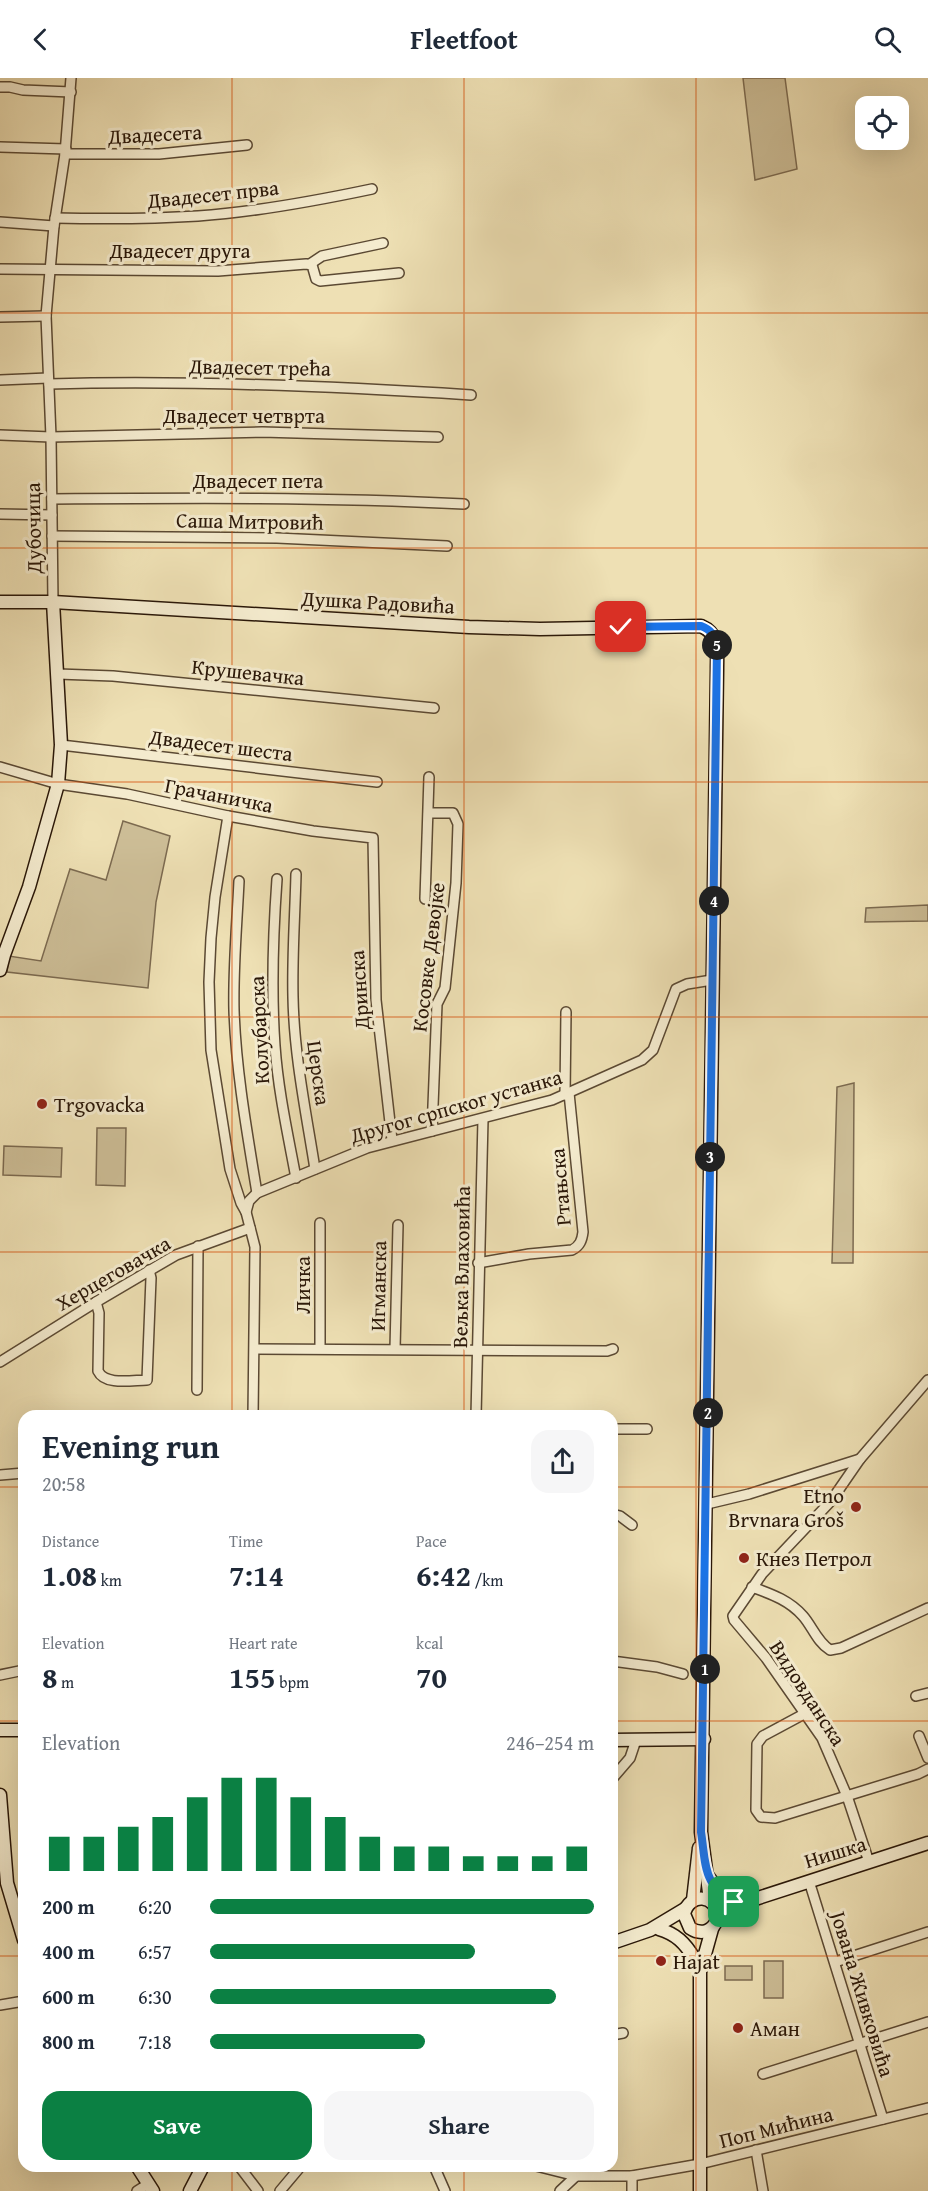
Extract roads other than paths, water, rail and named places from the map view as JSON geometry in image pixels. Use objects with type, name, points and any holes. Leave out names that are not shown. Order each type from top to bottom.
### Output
[{"type":"street","name":"Дубочица","points":[[0,970],[2,954],[29,887],[58,784],[61,745],[53,602],[51,437],[46,316],[71,78]]},
{"type":"street","points":[[0,87],[71,92]]},
{"type":"street","name":"Двадесета","points":[[0,147],[65,152],[159,154],[247,145]]},
{"type":"street","name":"Двадесет прва","points":[[0,222],[200,216],[269,208],[372,189]]},
{"type":"street","name":"Двадесет друга","points":[[0,269],[218,271],[310,264],[322,256],[383,243]]},
{"type":"street","points":[[310,264],[316,279],[320,281],[399,273]]},
{"type":"street","points":[[0,317],[46,316]]},
{"type":"street","name":"Двадесет трећа","points":[[0,380],[308,386],[471,395]]},
{"type":"street","name":"Двадесет четврта","points":[[0,435],[51,437],[262,432],[365,433],[438,437]]},
{"type":"street","name":"Двадесет пета","points":[[52,499],[250,497],[378,499],[464,504]]},
{"type":"street","points":[[0,514],[52,515]]},
{"type":"street","name":"Саша Митровић","points":[[52,536],[277,538],[447,546]]},
{"type":"street","name":"Душка Радовића","points":[[0,602],[53,602],[469,627],[540,629],[701,626],[710,629],[717,645],[712,980]]},
{"type":"street","name":"Крушевачка","points":[[58,674],[113,676],[434,708]]},
{"type":"street","name":"Двадесет шеста","points":[[61,745],[377,782]]},
{"type":"street","name":"Грачаничка","points":[[0,767],[58,784],[128,794],[228,816],[314,831],[373,838]]},
{"type":"street","name":"Косовке Девојке","points":[[425,899],[429,777]]},
{"type":"street","name":"Косовке Девојке","points":[[429,813],[453,813],[458,824],[456,883],[445,988],[437,1004],[432,1131]]},
{"type":"street","points":[[228,816],[211,938],[209,982],[211,1050],[230,1168],[246,1212],[255,1247],[253,1410]]},
{"type":"street","name":"Дринска","points":[[373,838],[376,1000],[392,1140]]},
{"type":"street","name":"Церска","points":[[296,874],[293,998],[301,1086],[315,1169]]},
{"type":"street","name":"Колубарска","points":[[277,879],[272,994],[275,1048],[284,1118],[296,1178]]},
{"type":"street","points":[[239,881],[235,955],[236,1030],[244,1111],[257,1193],[249,1201],[246,1212]]},
{"type":"street","points":[[694,1958],[692,1929],[685,1919],[701,1832],[704,1739],[712,980]]},
{"type":"street","name":"Другог српског устанка","points":[[257,1193],[392,1140],[533,1106],[567,1094],[647,1057],[653,1050],[676,989],[712,980]]},
{"type":"street","name":"Ртањска","points":[[478,1263],[529,1254],[572,1250],[577,1248],[582,1240],[583,1232],[567,1094],[566,1012]]},
{"type":"street","name":"Вељка Влаховића","points":[[476,1410],[483,1119]]},
{"type":"street","name":"Личка","points":[[320,1223],[320,1348]]},
{"type":"street","name":"Игманска","points":[[395,1348],[398,1225]]},
{"type":"street","name":"Херцеговачка","points":[[0,1362],[149,1270],[198,1246],[250,1228]]},
{"type":"street","points":[[197,1390],[198,1246]]},
{"type":"street","points":[[96,1302],[99,1313],[98,1371],[100,1375],[107,1380],[147,1380],[151,1278],[149,1270]]},
{"type":"street","points":[[255,1348],[607,1351],[613,1349]]},
{"type":"street","points":[[928,1380],[860,1459],[831,1501],[752,1587],[784,1600],[794,1607],[823,1646],[830,1650],[841,1648],[928,1608]]},
{"type":"street","points":[[618,1429],[647,1429]]},
{"type":"street","points":[[707,1504],[749,1494],[860,1459]]},
{"type":"street","points":[[0,1475],[18,1474]]},
{"type":"street","points":[[618,1516],[632,1525]]},
{"type":"street","name":"Видовданска","points":[[752,1587],[733,1616],[734,1620],[766,1658],[822,1738],[847,1796],[869,1862]]},
{"type":"street","points":[[618,1662],[657,1667],[682,1674]]},
{"type":"street","points":[[0,1675],[18,1671]]},
{"type":"street","points":[[916,1696],[928,1692]]},
{"type":"street","points":[[804,1714],[763,1736],[757,1744],[756,1810],[758,1815],[765,1819],[847,1796],[928,1769]]},
{"type":"street","points":[[0,1730],[18,1730]]},
{"type":"street","points":[[919,1736],[928,1758]]},
{"type":"street","points":[[618,1740],[704,1739]]},
{"type":"street","points":[[618,1772],[630,1758],[636,1740]]},
{"type":"street","points":[[0,1795],[7,1883],[18,1920]]},
{"type":"street","points":[[700,2191],[700,1972],[712,1929],[715,1908],[706,1873],[701,1832]]},
{"type":"street","name":"Нишка","points":[[755,1899],[928,1843]]},
{"type":"street","points":[[706,1873],[719,1891],[740,1901]]},
{"type":"street","name":"Јована Живковића","points":[[809,1881],[883,2119]]},
{"type":"street","points":[[655,1930],[689,1905],[704,1898],[715,1908]]},
{"type":"street","points":[[715,1908],[755,1899]]},
{"type":"street","points":[[715,1908],[755,1899]]},
{"type":"street","points":[[618,1941],[655,1930],[692,1929],[703,1932],[712,1929]]},
{"type":"street","points":[[655,1930],[677,1937],[688,1946],[700,1972]]},
{"type":"street","points":[[835,1962],[928,1932]]},
{"type":"street","points":[[0,2005],[18,2002]]},
{"type":"street","points":[[763,2074],[928,2022]]},
{"type":"street","points":[[618,2034],[623,2033]]},
{"type":"street","name":"Поп Мићина","points":[[560,2172],[576,2176],[632,2176],[700,2164],[928,2108]]},
{"type":"street","points":[[756,2150],[763,2191]]},
{"type":"street","points":[[137,2191],[151,2187],[141,2172]]},
{"type":"street","points":[[190,2191],[200,2172]]},
{"type":"street","points":[[244,2172],[258,2191]]},
{"type":"street","points":[[280,2191],[296,2172]]},
{"type":"street","points":[[437,2172],[445,2191]]},
{"type":"street","points":[[560,2191],[576,2176]]},
{"type":"street","points":[[632,2176],[632,2191]]},
{"type":"place","name":"Trgovacka","points":[[42,1104]]},
{"type":"place","name":"Etno Brvnara Groš","points":[[856,1507]]},
{"type":"place","name":"Кнез Петрол","points":[[744,1558]]},
{"type":"place","name":"Hajat","points":[[661,1961]]},
{"type":"place","name":"Аман","points":[[738,2028]]}]
